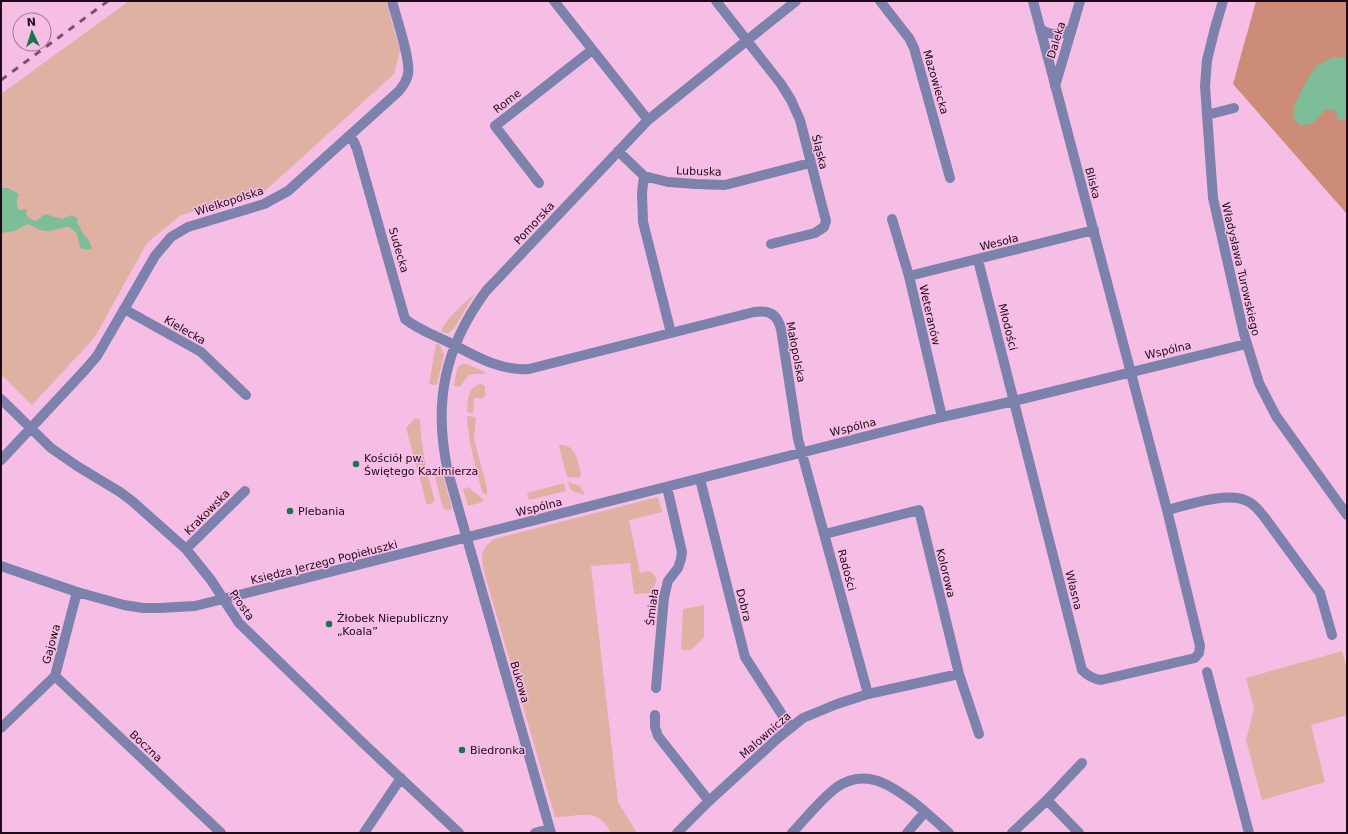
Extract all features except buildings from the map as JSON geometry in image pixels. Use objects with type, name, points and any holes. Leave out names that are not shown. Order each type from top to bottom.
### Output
[{"type":"street","name":"Wielkopolska","points":[[31,428],[97,356],[155,256],[171,237],[188,227],[264,204],[288,190],[400,91],[408,75],[409,63],[392,1]]},
{"type":"street","points":[[554,1],[648,120]]},
{"type":"street","name":"Śląska","points":[[716,1],[792,100],[800,120],[826,221],[824,227],[815,233],[771,244]]},
{"type":"street","name":"Pomorska","points":[[467,538],[448,472],[441,430],[443,391],[448,362],[454,345],[470,313],[486,291],[648,120],[796,1]]},
{"type":"street","name":"Mazowiecka","points":[[880,1],[909,38],[914,48],[950,178]]},
{"type":"street","name":"Bliska","points":[[1032,1],[1094,230],[1167,510],[1200,646],[1195,658]]},
{"type":"street","name":"Daleka","points":[[1055,86],[1080,1]]},
{"type":"street","name":"Władysława Turowskiego","points":[[1223,1],[1207,60],[1204,86],[1213,198],[1246,344],[1258,384],[1276,416],[1347,515]]},
{"type":"street","points":[[1040,29],[1049,34],[1057,35],[1063,34],[1072,29]]},
{"type":"street","name":"Rome","points":[[539,183],[495,126],[592,50]]},
{"type":"street","points":[[1207,114],[1234,108]]},
{"type":"street","name":"Sudecka","points":[[349,136],[357,148],[405,319],[415,327],[454,345]]},
{"type":"street","name":"Lubuska","points":[[618,151],[644,176],[668,182],[696,184],[725,184],[810,163]]},
{"type":"street","points":[[644,176],[641,205],[643,222],[671,333]]},
{"type":"street","name":"Weteranów","points":[[892,219],[909,276],[942,417]]},
{"type":"street","name":"Wesoła","points":[[909,276],[1094,230]]},
{"type":"street","name":"Młodości","points":[[978,260],[1014,401]]},
{"type":"street","name":"Kielecka","points":[[124,309],[201,352],[246,395]]},
{"type":"street","name":"Małopolska","points":[[454,345],[468,353],[507,368],[518,370],[529,369],[754,312],[764,311],[773,315],[779,321],[798,439],[802,452]]},
{"type":"street","name":"Wspólna","points":[[467,538],[942,417],[1014,401],[1131,371],[1246,344]]},
{"type":"street","name":"Prosta","points":[[1,399],[60,454],[132,501],[186,549],[211,580],[239,623],[363,744],[459,833]]},
{"type":"street","name":"Własna","points":[[1014,401],[1082,670],[1094,679],[1101,680],[1195,658]]},
{"type":"street","points":[[1,460],[31,428]]},
{"type":"street","name":"Radości","points":[[802,452],[868,694]]},
{"type":"street","name":"Dobra","points":[[700,479],[745,657],[790,727]]},
{"type":"street","name":"Śmiała","points":[[656,688],[664,597],[668,581],[678,568],[682,552],[667,487]]},
{"type":"street","name":"Krakowska","points":[[186,549],[245,491]]},
{"type":"street","points":[[1167,510],[1227,497],[1248,501],[1257,508],[1265,518],[1320,593],[1332,636]]},
{"type":"street","name":"Kolorowa","points":[[824,534],[918,510],[959,674],[979,734]]},
{"type":"street","name":"Księdza Jerzego Popiełuszki","points":[[1,566],[77,592],[124,605],[143,608],[178,608],[223,600],[340,569],[467,538]]},
{"type":"street","name":"Bukowa","points":[[467,538],[550,831]]},
{"type":"street","name":"Gajowa","points":[[1,728],[55,676],[77,592]]},
{"type":"street","points":[[1207,672],[1249,833]]},
{"type":"street","name":"Malownicza","points":[[677,833],[790,727],[803,718],[837,704],[868,694],[959,674]]},
{"type":"street","name":"Boczna","points":[[55,676],[221,833]]},
{"type":"street","points":[[655,715],[655,727],[658,736],[710,801]]},
{"type":"street","points":[[1012,833],[1048,800],[1082,763]]},
{"type":"street","points":[[364,833],[401,778]]},
{"type":"street","points":[[792,833],[831,792],[846,783],[862,779],[880,781],[890,785],[949,833]]},
{"type":"street","points":[[1048,800],[1079,833]]},
{"type":"street","points":[[906,833],[925,812]]},
{"type":"street","points":[[535,833],[550,831]]},
{"type":"shaded area","points":[[129,1],[386,1],[400,51],[394,74],[265,191],[181,215],[147,243],[95,337],[32,405],[1,374],[1,94]]},
{"type":"shaded area","points":[[1256,1],[1347,1],[1347,214],[1233,84]]},
{"type":"shaded area","points":[[1333,57],[1347,59],[1347,119],[1336,119],[1337,113],[1334,110],[1326,109],[1313,122],[1300,125],[1294,118],[1293,108],[1316,66]]},
{"type":"shaded area","points":[[1,188],[8,188],[19,194],[17,206],[19,210],[27,209],[27,216],[36,221],[45,214],[62,219],[72,215],[77,218],[78,224],[92,248],[86,250],[80,247],[76,232],[69,227],[43,231],[28,224],[15,231],[1,233]]},
{"type":"shaded area","points":[[475,293],[455,327],[449,333],[441,332],[446,322]]},
{"type":"shaded area","points":[[436,344],[440,345],[444,355],[436,385],[429,384]]},
{"type":"shaded area","points":[[462,364],[467,364],[485,372],[484,374],[474,374],[468,376],[461,386],[457,387],[454,385],[457,368]]},
{"type":"shaded area","points":[[481,384],[485,386],[485,396],[481,399],[474,398],[473,413],[467,412],[468,399],[471,391],[473,388]]},
{"type":"shaded area","points":[[467,416],[476,417],[474,439],[487,488],[487,495],[482,492],[471,445]]},
{"type":"shaded area","points":[[415,418],[420,420],[425,461],[435,501],[427,505],[406,428]]},
{"type":"shaded area","points":[[561,445],[574,451],[578,460],[581,475],[579,478],[567,477],[559,446]]},
{"type":"shaded area","points":[[438,472],[443,476],[452,509],[447,510],[443,508],[434,473]]},
{"type":"shaded area","points":[[568,482],[580,486],[585,495],[570,489]]},
{"type":"shaded area","points":[[564,483],[566,491],[529,500],[527,493]]},
{"type":"shaded area","points":[[468,487],[484,500],[480,503],[468,506],[463,489]]},
{"type":"shaded area","points":[[658,497],[662,512],[629,520],[640,573],[650,571],[657,580],[651,593],[634,594],[630,563],[591,566],[618,802],[637,833],[611,833],[605,824],[593,816],[580,815],[555,817],[484,572],[482,557],[486,546],[494,539]]},
{"type":"shaded area","points":[[704,605],[704,637],[691,650],[681,650],[683,609]]},
{"type":"shaded area","points":[[1342,651],[1347,669],[1347,715],[1311,725],[1325,782],[1262,800],[1246,740],[1254,709],[1246,678]]},
{"type":"railway","points":[[1,80],[108,1]]},
{"type":"place","name":"Kościół pw. Świętego Kazimierza","points":[[356,464]]},
{"type":"place","name":"Plebania","points":[[290,511]]},
{"type":"place","name":"Żłobek Niepubliczny „Koala”","points":[[329,624]]},
{"type":"place","name":"Biedronka","points":[[462,750]]}]
